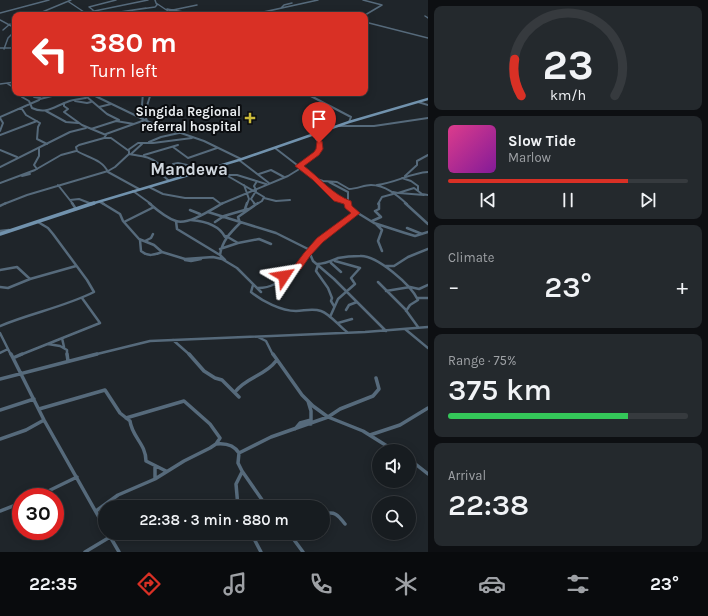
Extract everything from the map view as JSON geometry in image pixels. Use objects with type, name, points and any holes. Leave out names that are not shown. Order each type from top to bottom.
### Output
[{"type":"main road","points":[[0,233],[12,231],[76,208],[212,168],[336,126],[428,99]]},
{"type":"street","points":[[0,13],[49,0]]},
{"type":"street","points":[[43,12],[72,0]]},
{"type":"street","points":[[93,11],[89,7],[116,0],[122,4]]},
{"type":"street","points":[[133,0],[137,2]]},
{"type":"street","points":[[88,12],[122,4],[148,0]]},
{"type":"street","points":[[263,12],[318,0]]},
{"type":"street","points":[[363,0],[382,5],[368,13]]},
{"type":"street","points":[[140,1],[156,2],[169,11],[175,12]]},
{"type":"street","points":[[68,2],[83,12]]},
{"type":"street","points":[[121,12],[150,8],[157,6],[156,2]]},
{"type":"street","points":[[280,8],[284,5],[292,3]]},
{"type":"street","points":[[169,11],[197,5]]},
{"type":"street","points":[[104,12],[150,8]]},
{"type":"street","points":[[424,16],[428,18]]},
{"type":"street","points":[[0,20],[10,25],[3,30]]},
{"type":"street","points":[[368,23],[428,38]]},
{"type":"street","points":[[5,48],[8,39],[12,34]]},
{"type":"street","points":[[0,48],[12,48]]},
{"type":"street","points":[[1,84],[11,83]]},
{"type":"street","points":[[1,84],[11,83]]},
{"type":"street","points":[[8,84],[12,86]]},
{"type":"street","points":[[22,96],[30,101],[32,108],[38,111],[45,111],[64,103],[86,97],[107,114],[119,120],[134,124]]},
{"type":"street","points":[[35,96],[34,97],[40,98],[40,100]]},
{"type":"street","points":[[0,131],[3,123],[0,117],[40,100],[54,96]]},
{"type":"street","points":[[96,96],[146,121],[196,138],[240,159],[259,174],[268,184]]},
{"type":"street","points":[[143,96],[142,105],[146,121]]},
{"type":"street","points":[[145,113],[151,96]]},
{"type":"street","points":[[310,96],[351,116],[349,122]]},
{"type":"street","points":[[73,100],[86,103],[92,102]]},
{"type":"street","points":[[418,102],[428,105]]},
{"type":"street","points":[[64,103],[64,106],[68,109],[64,112],[78,123],[90,128],[106,125],[119,120]]},
{"type":"street","points":[[99,107],[111,104]]},
{"type":"street","points":[[17,109],[22,110],[26,115],[40,123],[38,127],[38,139],[48,144]]},
{"type":"street","points":[[45,111],[66,122],[78,123]]},
{"type":"street","points":[[336,126],[374,126],[428,118]]},
{"type":"street","points":[[0,135],[37,121]]},
{"type":"street","points":[[104,138],[106,134],[146,121]]},
{"type":"street","points":[[103,130],[106,125]]},
{"type":"street","points":[[0,167],[80,128],[103,130],[106,134]]},
{"type":"street","points":[[0,206],[58,185],[108,171],[115,167],[140,145],[161,137],[179,133]]},
{"type":"street","points":[[133,191],[138,196],[176,221],[183,222],[191,220],[221,204],[256,191],[300,169],[320,149],[319,143],[316,139],[319,134],[316,133]]},
{"type":"street","points":[[0,183],[35,169],[60,155],[76,150],[83,144],[104,138],[111,138],[128,150],[130,154]]},
{"type":"street","points":[[128,150],[133,145],[148,142],[156,143],[180,138],[196,138]]},
{"type":"street","points":[[130,154],[143,155],[178,145]]},
{"type":"street","points":[[173,147],[188,158],[218,148]]},
{"type":"street","points":[[35,169],[36,160],[39,155],[39,148]]},
{"type":"street","points":[[274,148],[300,169],[316,179],[337,199],[348,203]]},
{"type":"street","points":[[0,150],[18,157]]},
{"type":"street","points":[[76,150],[98,161],[108,171],[139,189]]},
{"type":"street","points":[[143,155],[159,163],[158,166],[161,172],[160,174],[168,180]]},
{"type":"street","points":[[316,179],[337,182],[349,189],[364,186],[376,186],[402,178],[417,166],[417,161],[428,155]]},
{"type":"street","points":[[173,164],[178,163],[205,169]]},
{"type":"street","points":[[212,168],[244,184],[264,198],[290,200]]},
{"type":"street","points":[[259,174],[271,170],[284,178]]},
{"type":"street","points":[[405,176],[420,172],[428,172]]},
{"type":"street","points":[[14,178],[30,174]]},
{"type":"street","points":[[226,175],[237,175],[268,184]]},
{"type":"street","points":[[402,178],[410,180],[417,185],[418,191]]},
{"type":"street","points":[[256,191],[254,186],[257,181]]},
{"type":"street","points":[[327,181],[348,192],[350,199],[348,207],[370,221],[414,236],[423,234],[428,229]]},
{"type":"street","points":[[244,184],[249,199],[245,210]]},
{"type":"street","points":[[58,185],[76,208]]},
{"type":"street","points":[[376,186],[393,193],[428,224]]},
{"type":"street","points":[[149,187],[163,194],[185,198],[213,198],[221,204]]},
{"type":"street","points":[[398,193],[412,188],[426,195]]},
{"type":"street","points":[[249,199],[256,191]]},
{"type":"street","points":[[370,221],[377,220],[381,217],[375,211],[379,209],[378,205],[382,197],[393,193],[426,195]]},
{"type":"street","points":[[252,197],[251,200],[255,205]]},
{"type":"street","points":[[220,255],[220,249],[226,237],[240,223],[238,216],[264,198]]},
{"type":"street","points":[[70,200],[79,199],[81,201],[93,204]]},
{"type":"street","points":[[76,208],[77,203],[81,201]]},
{"type":"street","points":[[100,202],[120,214],[124,222],[134,234],[144,241],[154,245],[162,252],[191,261],[216,257],[226,261],[237,268],[261,292]]},
{"type":"street","points":[[124,222],[154,207]]},
{"type":"street","points":[[215,222],[224,216],[250,209]]},
{"type":"street","points":[[190,210],[201,214]]},
{"type":"street","points":[[208,212],[239,220],[276,233],[307,248],[310,251]]},
{"type":"street","points":[[257,288],[265,288],[280,280],[286,272],[298,267],[310,251],[332,230],[356,213]]},
{"type":"street","points":[[191,220],[199,221],[217,228],[226,237],[238,243]]},
{"type":"street","points":[[176,221],[177,229],[220,255],[226,261]]},
{"type":"street","points":[[0,326],[24,316],[92,294],[93,290],[67,251],[51,231],[38,222]]},
{"type":"street","points":[[376,223],[382,230],[378,241],[382,251]]},
{"type":"street","points":[[407,228],[423,234]]},
{"type":"street","points":[[144,241],[151,238],[153,234]]},
{"type":"street","points":[[220,249],[260,238],[271,244]]},
{"type":"street","points":[[140,240],[141,251],[146,255],[154,255],[162,252]]},
{"type":"street","points":[[383,266],[394,266],[408,257],[428,249]]},
{"type":"street","points":[[310,251],[310,257],[358,302],[386,331]]},
{"type":"street","points":[[318,265],[332,262],[344,257],[361,256],[394,272],[410,287],[418,298]]},
{"type":"street","points":[[332,262],[341,272]]},
{"type":"street","points":[[330,317],[338,299],[355,284],[351,278],[360,268],[343,262],[332,262]]},
{"type":"street","points":[[318,265],[316,271],[328,288],[332,298],[331,301],[334,306]]},
{"type":"street","points":[[0,287],[8,288],[30,279],[76,266]]},
{"type":"street","points":[[0,270],[11,267],[18,268],[30,279]]},
{"type":"street","points":[[378,282],[406,311],[418,328]]},
{"type":"street","points":[[253,284],[251,292],[253,294],[277,307],[291,311],[317,309],[338,323],[346,332]]},
{"type":"street","points":[[386,291],[410,287],[419,289],[428,285]]},
{"type":"street","points":[[13,358],[100,324],[94,313],[82,298]]},
{"type":"street","points":[[418,298],[428,298]]},
{"type":"street","points":[[406,311],[408,306],[417,302],[418,298]]},
{"type":"street","points":[[346,310],[349,304],[358,302]]},
{"type":"street","points":[[338,323],[352,318]]},
{"type":"street","points":[[0,379],[144,342],[386,331],[428,327]]},
{"type":"street","points":[[405,329],[428,348]]},
{"type":"street","points":[[0,334],[44,420],[98,515]]},
{"type":"street","points":[[256,336],[263,338],[268,343],[276,361],[308,401],[328,417],[369,435],[384,444]]},
{"type":"street","points":[[62,338],[64,347],[68,351],[68,361]]},
{"type":"street","points":[[172,340],[192,357],[204,371],[215,378],[222,380],[235,392],[238,397]]},
{"type":"street","points":[[47,344],[64,347]]},
{"type":"street","points":[[0,353],[8,349]]},
{"type":"street","points":[[235,392],[241,384],[270,369],[276,361]]},
{"type":"street","points":[[239,453],[266,440],[295,430],[311,422],[328,417],[340,409],[376,394],[379,392],[379,387],[376,378]]},
{"type":"street","points":[[39,410],[105,390],[120,413],[130,421],[131,430],[144,448],[146,461],[166,471]]},
{"type":"street","points":[[0,410],[34,399]]},
{"type":"street","points":[[126,418],[184,401],[219,434],[220,438],[216,444]]},
{"type":"street","points":[[308,401],[311,422]]},
{"type":"street","points":[[369,435],[384,432],[416,416],[428,408]]},
{"type":"street","points":[[0,439],[26,430],[44,420]]},
{"type":"street","points":[[96,511],[118,495],[155,479],[166,471],[216,444],[224,443],[238,450],[238,462],[242,471],[262,500]]},
{"type":"street","points":[[416,465],[428,474]]},
{"type":"street","points":[[155,466],[155,479]]},
{"type":"street","points":[[237,500],[236,484],[242,471]]},
{"type":"street","points":[[54,488],[77,477]]},
{"type":"street","points":[[0,511],[12,506]]},
{"type":"street","points":[[330,512],[334,512],[346,524]]},
{"type":"street","points":[[85,552],[102,540]]},
{"type":"street","points":[[112,540],[118,552]]},
{"type":"street","points":[[255,540],[261,552]]},
{"type":"street","points":[[294,540],[301,551]]},
{"type":"place","name":"Singida Regional referral hospital","points":[[250,118]]},
{"type":"district","name":"Mandewa","points":[[189,169]]},
{"type":"route","points":[[284,276],[285,273],[298,267],[320,240],[346,219],[356,213],[348,207],[348,203],[337,199],[316,179],[299,166],[316,154],[320,149],[319,143]]}]
